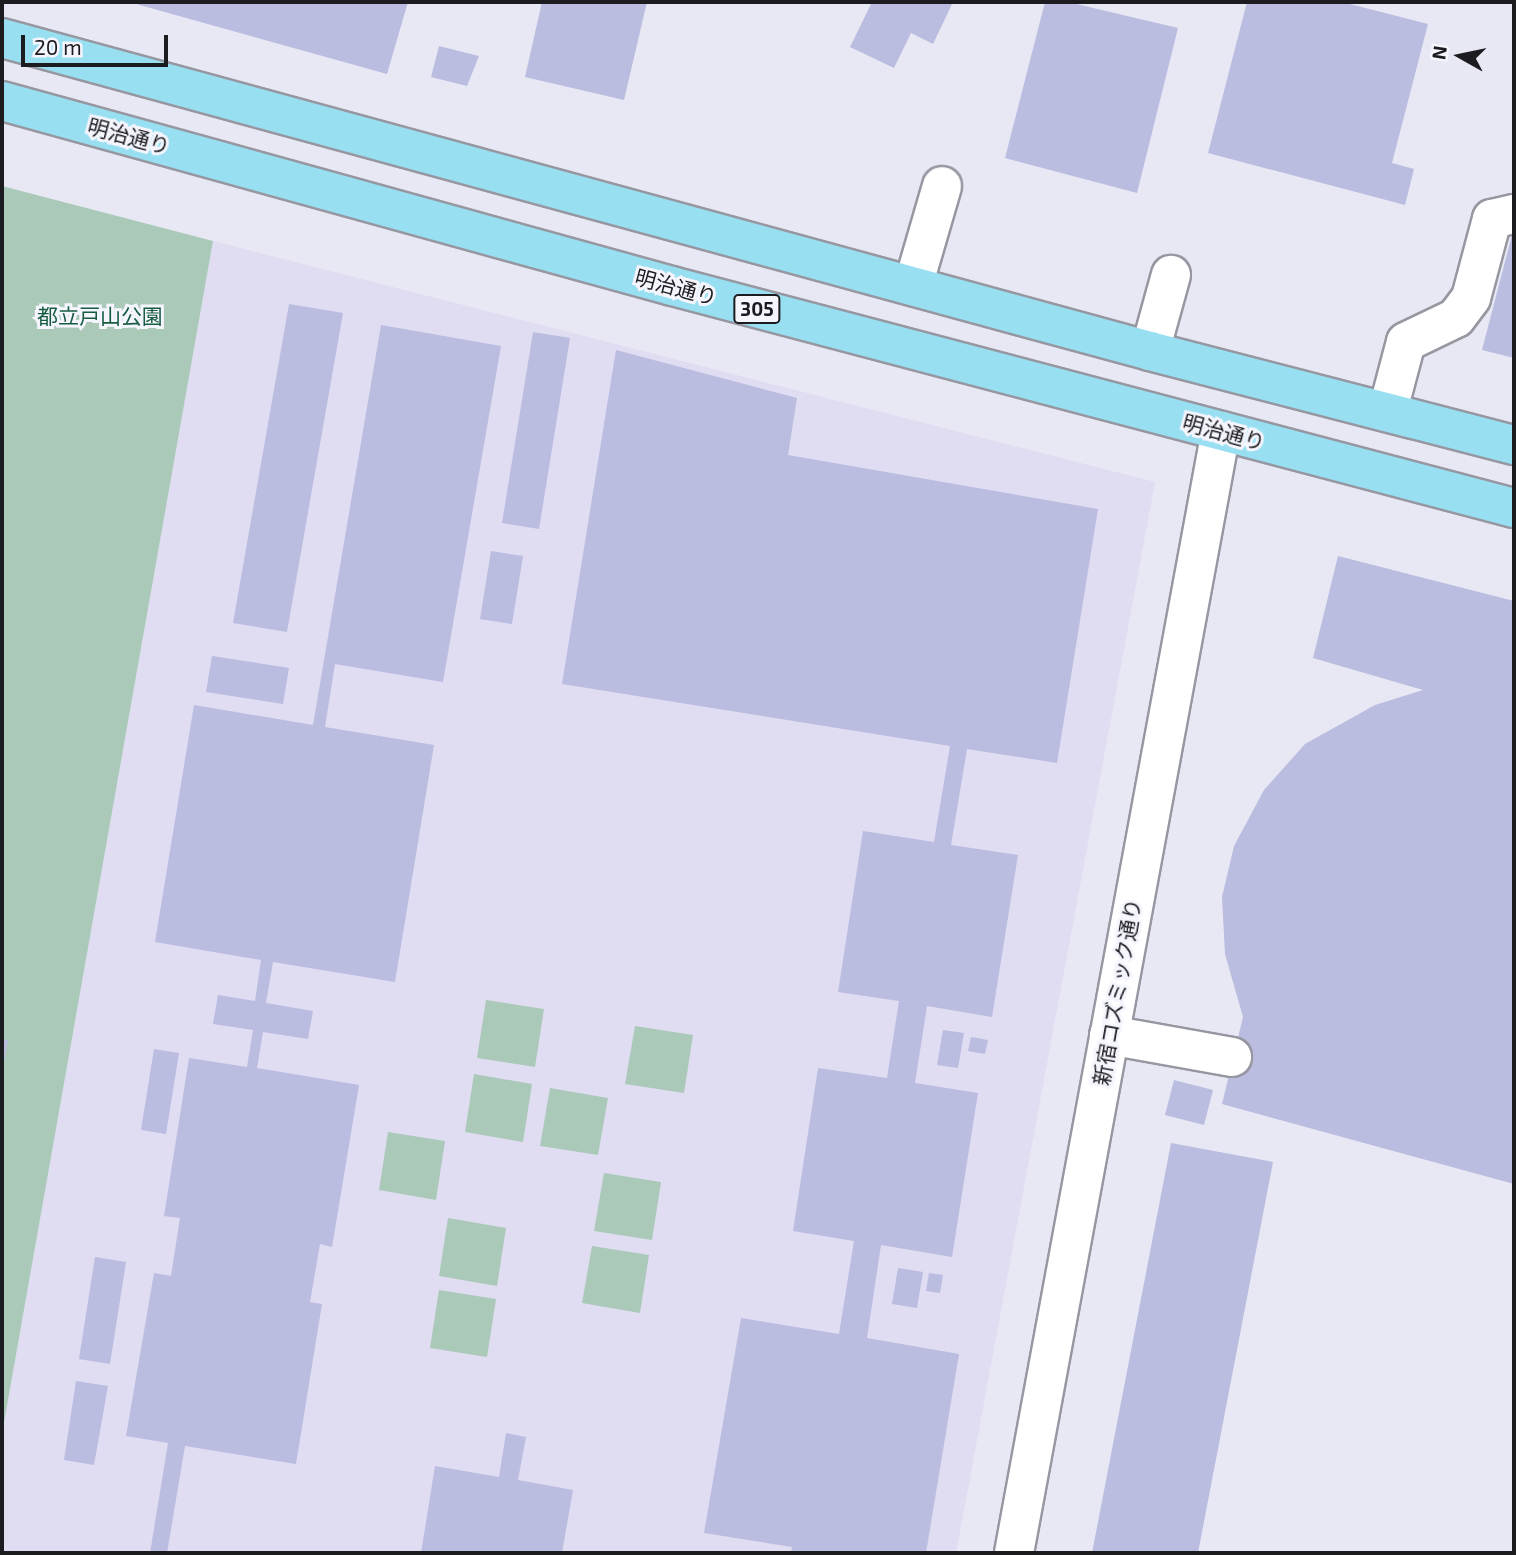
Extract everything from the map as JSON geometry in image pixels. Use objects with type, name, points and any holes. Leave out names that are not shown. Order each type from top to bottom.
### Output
[{"type":"main road","points":[[2,38],[1150,351],[1514,444]]},
{"type":"main road","name":"明治通り","points":[[2,101],[672,286],[1514,508]]},
{"type":"street","points":[[913,286],[942,186]]},
{"type":"street","points":[[1388,410],[1406,342],[1456,318],[1471,298],[1492,219],[1514,214]]},
{"type":"street","points":[[1150,351],[1171,275]]},
{"type":"street","name":"新宿コズミック通り","points":[[1014,1553],[1221,430]]},
{"type":"street","points":[[1109,1035],[1232,1058]]},
{"type":"shaded area","points":[[213,241],[1155,482],[956,1553],[2,1553],[2,1434]]},
{"type":"green space","name":"都立戸山公園","points":[[2,186],[213,241],[2,1434]]},
{"type":"green space","points":[[486,1000],[544,1009],[535,1067],[477,1058]]},
{"type":"green space","points":[[635,1026],[693,1035],[684,1093],[625,1084]]},
{"type":"green space","points":[[474,1074],[532,1084],[523,1142],[465,1132]]},
{"type":"green space","points":[[550,1088],[608,1098],[598,1155],[540,1146]]},
{"type":"green space","points":[[388,1132],[445,1141],[436,1200],[379,1190]]},
{"type":"green space","points":[[604,1173],[661,1182],[652,1240],[594,1231]]},
{"type":"green space","points":[[448,1218],[506,1228],[497,1286],[439,1276]]},
{"type":"green space","points":[[592,1246],[649,1255],[640,1313],[582,1303]]},
{"type":"green space","points":[[439,1290],[496,1299],[487,1357],[430,1348]]},
{"type":"building","points":[[129,2],[408,2],[387,74]]},
{"type":"building","points":[[542,2],[647,2],[624,100],[525,77]]},
{"type":"building","points":[[872,2],[953,2],[933,44],[911,33],[894,68],[850,47]]},
{"type":"building","points":[[1045,2],[1068,2],[1178,28],[1137,193],[1005,158]]},
{"type":"building","points":[[1247,2],[1342,2],[1428,24],[1392,163],[1414,169],[1405,205],[1208,153]]},
{"type":"building","points":[[439,46],[479,56],[467,86],[431,77]]},
{"type":"building","points":[[1514,231],[1514,358],[1482,350]]},
{"type":"building","points":[[289,304],[343,313],[287,632],[233,623]]},
{"type":"building","points":[[381,325],[501,346],[443,682],[335,664],[325,727],[434,745],[395,982],[273,962],[266,1003],[313,1011],[308,1039],[263,1032],[257,1068],[359,1085],[332,1247],[320,1244],[310,1302],[322,1304],[296,1464],[185,1446],[167,1553],[150,1553],[168,1443],[126,1436],[154,1273],[171,1276],[180,1218],[164,1216],[189,1058],[247,1067],[253,1030],[213,1024],[218,995],[255,1001],[261,960],[155,942],[194,705],[313,725]]},
{"type":"building","points":[[533,332],[570,338],[539,529],[502,523]]},
{"type":"building","points":[[616,350],[797,398],[788,455],[1098,509],[1057,763],[967,749],[951,845],[1018,855],[992,1017],[927,1006],[915,1083],[978,1093],[952,1257],[881,1245],[867,1338],[959,1354],[926,1553],[791,1553],[792,1547],[704,1533],[741,1318],[839,1334],[854,1241],[793,1231],[818,1068],[887,1078],[899,1001],[838,992],[863,831],[934,842],[950,746],[562,684]]},
{"type":"building","points":[[491,551],[523,556],[512,624],[480,619]]},
{"type":"building","points":[[1338,556],[1514,601],[1514,1184],[1222,1104],[1243,1017],[1225,954],[1222,897],[1234,846],[1264,790],[1305,744],[1375,705],[1423,690],[1313,658]]},
{"type":"building","points":[[212,656],[289,668],[283,704],[206,692]]},
{"type":"building","points":[[943,1030],[964,1033],[958,1068],[937,1065]]},
{"type":"building","points":[[971,1037],[988,1040],[985,1054],[968,1051]]},
{"type":"building","points":[[2,1039],[8,1040],[3,1069],[2,1069]]},
{"type":"building","points":[[154,1049],[179,1053],[166,1134],[141,1130]]},
{"type":"building","points":[[1174,1080],[1213,1090],[1204,1125],[1165,1115]]},
{"type":"building","points":[[1171,1143],[1273,1162],[1198,1553],[1092,1553]]},
{"type":"building","points":[[95,1257],[126,1262],[110,1364],[79,1359]]},
{"type":"building","points":[[898,1268],[923,1272],[917,1308],[892,1304]]},
{"type":"building","points":[[929,1273],[943,1275],[940,1293],[926,1291]]},
{"type":"building","points":[[76,1381],[108,1386],[94,1465],[64,1460]]},
{"type":"building","points":[[506,1433],[526,1437],[518,1480],[573,1490],[562,1553],[421,1553],[435,1466],[499,1477]]}]
